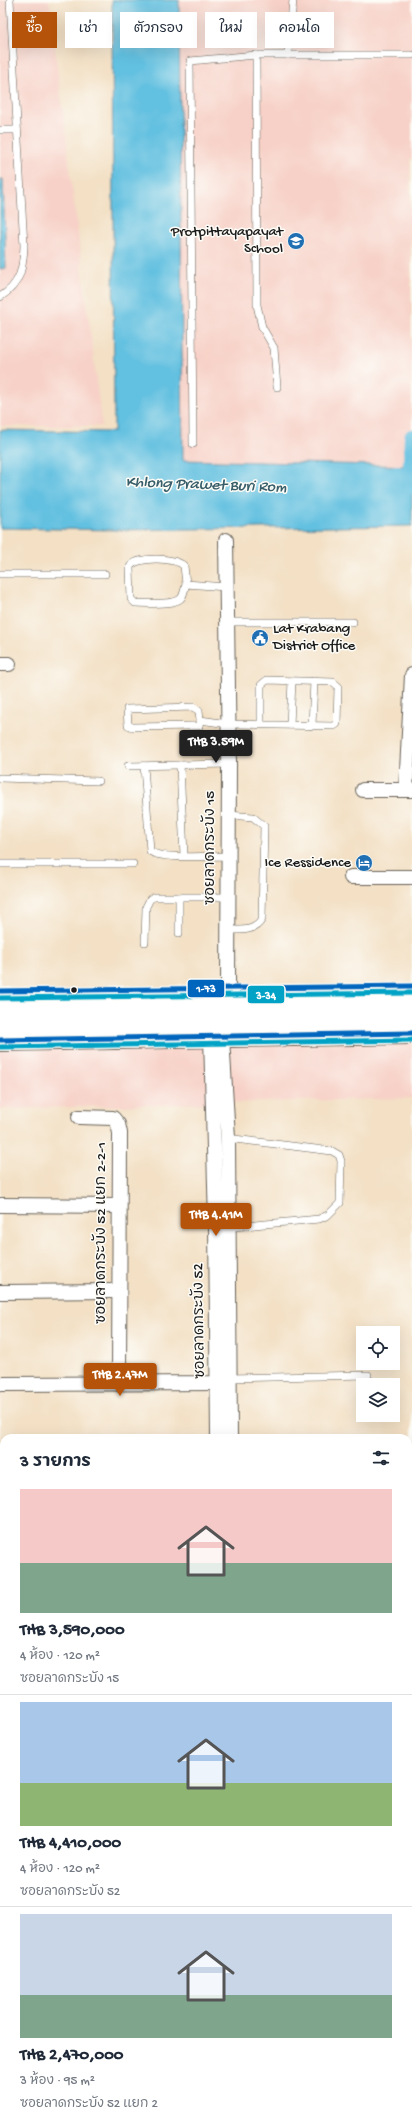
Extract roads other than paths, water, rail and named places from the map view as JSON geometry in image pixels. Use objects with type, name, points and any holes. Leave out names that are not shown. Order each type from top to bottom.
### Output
[{"type":"main road","points":[[0,991],[412,986]]},
{"type":"main road","points":[[0,1003],[412,997]]},
{"type":"main road","points":[[0,1021],[412,1014]]},
{"type":"main road","points":[[0,1040],[412,1033]]},
{"type":"street","name":"ซอยลาดกระบัง 15","points":[[226,540],[229,764],[228,988]]},
{"type":"street","points":[[363,790],[409,790],[412,675]]},
{"type":"street","points":[[351,877],[412,877]]},
{"type":"street","name":"ซอยลาดกระบัง 52","points":[[216,1036],[221,1137],[225,1381],[230,1434]]},
{"type":"street","name":"ซอยลาดกระบัง 52 แยก 2-2-1","points":[[79,1117],[113,1118],[118,1124],[119,1384]]},
{"type":"street","points":[[0,1205],[119,1206]]},
{"type":"street","points":[[0,1292],[118,1291]]},
{"type":"street","points":[[0,1384],[119,1384],[225,1381]]},
{"type":"street","name":"ซอยลาดกระบัง 52","points":[[218,1434],[225,1381]]},
{"type":"lane","points":[[0,297],[19,279],[23,268],[24,246],[10,0]]},
{"type":"lane","points":[[288,55],[293,0]]},
{"type":"lane","points":[[193,444],[190,61],[256,55],[412,55]]},
{"type":"lane","points":[[256,55],[257,305],[262,327],[274,348],[277,388]]},
{"type":"lane","points":[[0,130],[17,130]]},
{"type":"lane","points":[[174,560],[184,566],[186,584],[183,596],[170,603],[135,603],[131,599],[130,567],[134,563],[140,561],[174,560]]},
{"type":"lane","points":[[0,574],[105,574]]},
{"type":"lane","points":[[186,584],[226,587]]},
{"type":"lane","points":[[227,622],[353,622]]},
{"type":"lane","points":[[200,720],[228,724],[334,726],[337,724],[338,686],[333,682],[268,680],[261,685],[261,724]]},
{"type":"lane","points":[[290,725],[292,681]]},
{"type":"lane","points":[[312,726],[314,681]]},
{"type":"lane","points":[[193,707],[200,712],[200,720],[199,726],[132,727],[128,725],[127,708],[193,707]]},
{"type":"lane","points":[[128,766],[229,764]]},
{"type":"lane","points":[[180,765],[184,856]]},
{"type":"lane","points":[[144,766],[150,851],[153,854],[184,856],[228,856]]},
{"type":"lane","points":[[0,778],[98,782]]},
{"type":"lane","points":[[228,930],[252,928],[262,919],[264,826],[251,816],[229,815]]},
{"type":"lane","points":[[0,864],[133,864]]},
{"type":"lane","points":[[146,942],[146,908],[150,899],[154,897],[228,897]]},
{"type":"lane","points":[[179,897],[179,933]]},
{"type":"lane","points":[[221,1137],[332,1151],[339,1155],[341,1161],[340,1203],[328,1215],[319,1219],[234,1227],[223,1224]]},
{"type":"lane","points":[[225,1381],[368,1376]]},
{"type":"water","name":"Khlong Prawet Buri Rom","points":[[112,0],[179,0],[179,12],[120,12],[120,48],[179,48],[183,460],[412,466],[412,526],[115,530],[0,528],[0,430],[114,432]]},
{"type":"water","points":[[0,179],[3,179],[6,268],[0,269]]},
{"type":"waterway","points":[[410,486],[412,437]]},
{"type":"place","name":"Protpittayapayat School","points":[[296,241]]},
{"type":"place","name":"Lat Krabang District Office","points":[[260,638]]},
{"type":"place","name":"Ice Ressidence","points":[[364,863]]}]
